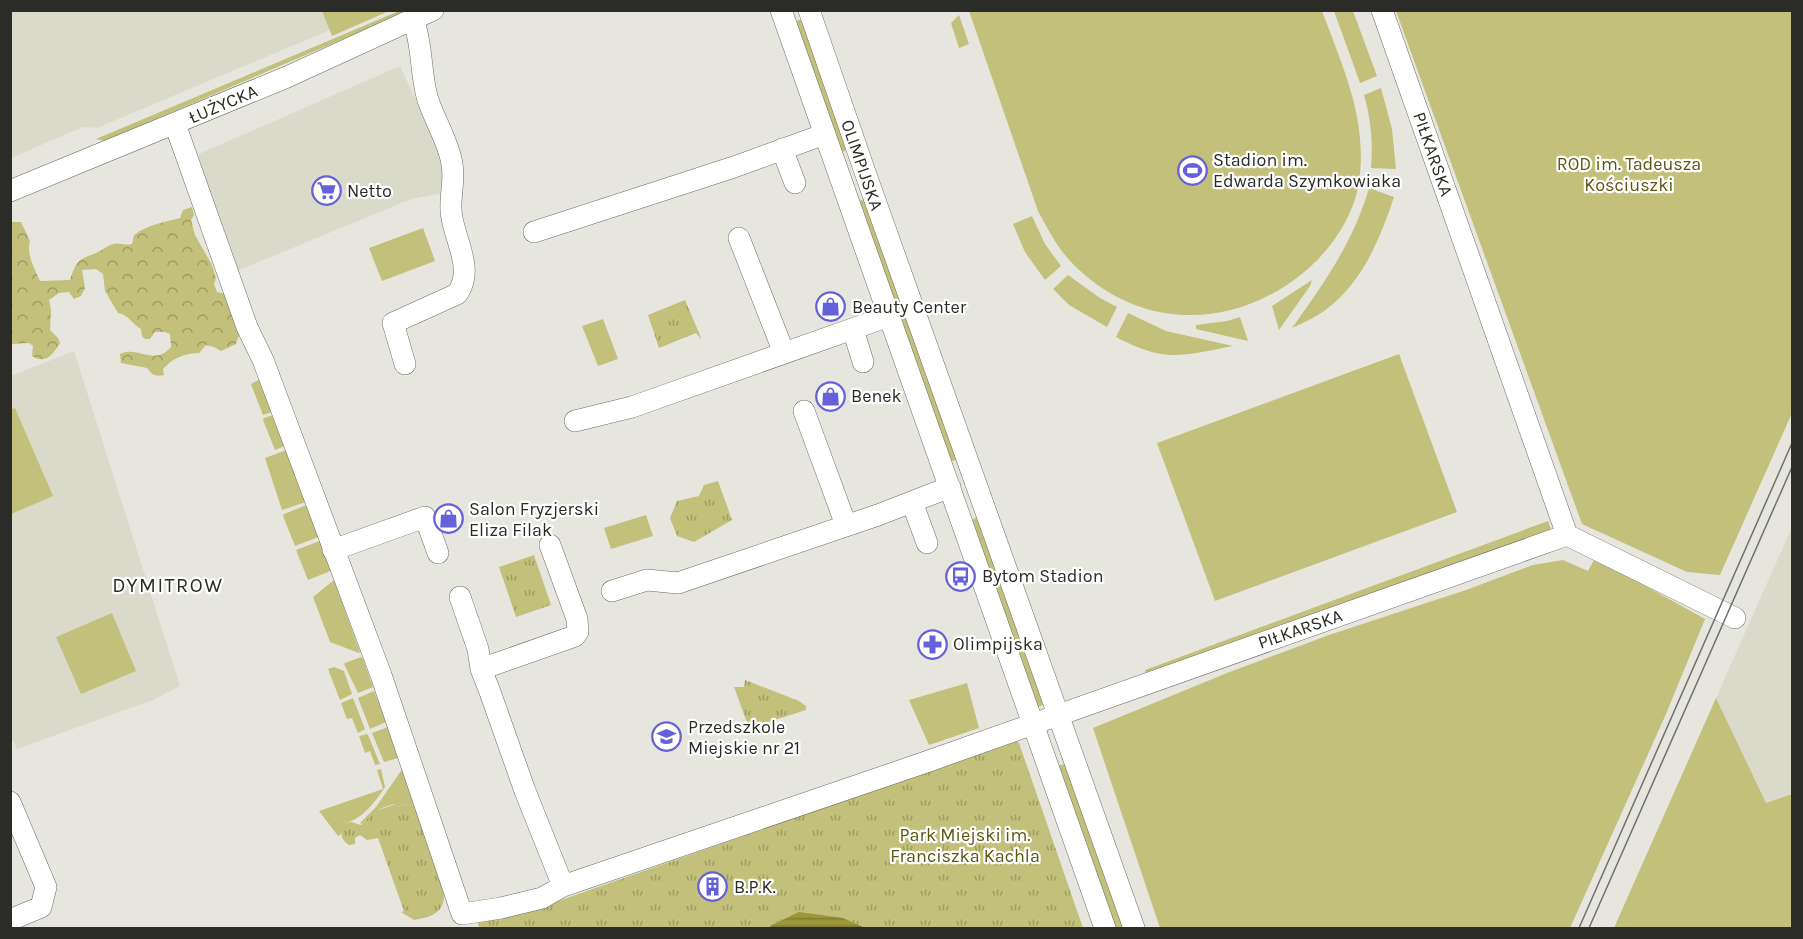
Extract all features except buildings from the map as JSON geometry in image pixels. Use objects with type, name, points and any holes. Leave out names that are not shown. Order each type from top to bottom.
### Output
[{"type":"street","name":"ŁUŻYCKA","points":[[10,191],[175,124],[433,10]]},
{"type":"street","name":"OLIMPIJSKA","points":[[781,10],[1105,928]]},
{"type":"street","name":"OLIMPIJSKA","points":[[809,10],[1134,928]]},
{"type":"street","name":"PIŁKARSKA","points":[[333,550],[397,721],[462,914],[542,898],[563,886],[1059,715],[1567,535],[1382,10]]},
{"type":"street","points":[[405,363],[393,323],[458,294],[465,277],[450,208],[453,183],[452,162],[428,100],[413,19]]},
{"type":"street","points":[[175,124],[247,327],[263,360],[333,550],[425,517],[438,553]]},
{"type":"street","points":[[534,232],[825,134]]},
{"type":"street","points":[[782,149],[795,183]]},
{"type":"street","points":[[841,180],[865,172]]},
{"type":"street","points":[[739,238],[784,353]]},
{"type":"street","points":[[575,422],[632,407],[889,316]]},
{"type":"street","points":[[853,329],[863,362]]},
{"type":"street","points":[[804,411],[846,525]]},
{"type":"street","points":[[612,591],[647,580],[678,583],[950,488]]},
{"type":"street","points":[[912,502],[927,543]]},
{"type":"street","points":[[961,517],[985,508]]},
{"type":"street","points":[[1567,535],[1735,618]]},
{"type":"street","points":[[482,669],[575,636],[579,632],[577,619],[550,545]]},
{"type":"street","points":[[460,597],[478,649],[482,669],[525,790],[563,886]]},
{"type":"street","points":[[10,802],[46,887],[42,907],[10,920]]},
{"type":"shaded area","points":[[11,10],[322,11],[330,30],[97,128],[83,127],[11,158]]},
{"type":"shaded area","points":[[400,66],[443,159],[443,193],[411,199],[232,273],[201,185],[199,154]]},
{"type":"shaded area","points":[[74,351],[180,686],[153,700],[17,749],[13,741],[11,742],[11,376]]},
{"type":"shaded area","points":[[1792,527],[1792,794],[1766,803],[1716,698]]},
{"type":"shaded area","points":[[799,912],[843,918],[865,928],[768,928]]},
{"type":"green space","points":[[322,11],[389,11],[332,36]]},
{"type":"green space","points":[[399,11],[409,11],[104,141],[96,139]]},
{"type":"green space","name":"Stadion im. Edwarda Szymkowiaka","points":[[969,11],[1322,11],[1352,94],[1360,137],[1359,182],[1346,220],[1331,244],[1303,273],[1275,292],[1246,305],[1216,313],[1186,315],[1156,311],[1126,301],[1099,286],[1067,258],[1038,211]]},
{"type":"green space","points":[[1334,11],[1353,11],[1377,76],[1360,83]]},
{"type":"green space","name":"ROD im. Tadeusza Kościuszki","points":[[1396,11],[1792,11],[1792,413],[1720,575],[1687,572],[1582,524]]},
{"type":"green space","points":[[959,15],[969,44],[959,48],[951,23]]},
{"type":"green space","points":[[803,19],[848,147],[845,151],[840,152],[793,22]]},
{"type":"green space","points":[[1381,88],[1392,129],[1396,169],[1371,168],[1371,131],[1364,95]]},
{"type":"green space","points":[[1369,188],[1394,197],[1368,260],[1349,288],[1337,300],[1320,314],[1292,328],[1346,245]]},
{"type":"green space","points":[[863,199],[959,459],[948,462],[859,202]]},
{"type":"green space","points":[[192,207],[194,215],[191,220],[195,235],[212,265],[217,292],[225,294],[239,335],[236,344],[221,351],[206,345],[199,353],[175,359],[163,369],[164,375],[161,376],[154,375],[147,368],[121,363],[120,354],[127,352],[152,356],[165,353],[171,347],[170,334],[155,332],[150,339],[145,339],[141,329],[118,313],[105,291],[103,274],[96,269],[82,270],[85,288],[81,296],[74,299],[69,292],[59,293],[49,300],[50,330],[60,343],[49,357],[41,359],[32,356],[33,346],[29,343],[11,344],[11,222],[21,222],[30,241],[30,257],[40,281],[70,280],[77,263],[83,258],[113,244],[132,244],[134,235],[156,224],[180,218],[183,210]]},
{"type":"green space","points":[[1032,216],[1045,244],[1061,266],[1045,280],[1025,252],[1013,224]]},
{"type":"green space","points":[[423,228],[435,261],[382,281],[369,248]]},
{"type":"green space","points":[[1068,275],[1117,307],[1107,327],[1069,305],[1053,289]]},
{"type":"green space","points":[[1312,280],[1310,286],[1279,330],[1272,306]]},
{"type":"green space","points":[[685,300],[702,340],[696,333],[659,348],[648,315]]},
{"type":"green space","points":[[1128,313],[1166,331],[1233,346],[1173,355],[1148,351],[1116,337]]},
{"type":"green space","points":[[1240,317],[1248,341],[1196,329],[1196,325]]},
{"type":"green space","points":[[603,319],[618,359],[598,366],[582,326]]},
{"type":"green space","points":[[1399,354],[1457,512],[1215,601],[1157,443]]},
{"type":"green space","points":[[262,378],[275,411],[263,415],[251,384]]},
{"type":"green space","points":[[15,408],[53,496],[11,514],[10,410]]},
{"type":"green space","points":[[276,414],[287,445],[275,450],[263,420]]},
{"type":"green space","points":[[289,449],[309,501],[282,510],[265,458]]},
{"type":"green space","points":[[718,481],[732,520],[694,542],[677,536],[670,518],[677,501],[699,496],[704,485]]},
{"type":"green space","points":[[309,504],[321,536],[295,546],[283,516]]},
{"type":"green space","points":[[646,515],[653,536],[611,549],[604,528]]},
{"type":"green space","points":[[975,518],[978,519],[1045,701],[1038,707],[1034,703],[971,522]]},
{"type":"green space","points":[[1548,521],[1555,539],[1148,683],[1145,670]]},
{"type":"green space","points":[[322,540],[333,570],[308,580],[296,550]]},
{"type":"green space","points":[[534,555],[551,605],[516,617],[499,567]]},
{"type":"green space","points":[[1595,558],[1705,619],[1666,714],[1570,928],[1160,928],[1093,728],[1227,673],[1329,635],[1466,590],[1533,565],[1563,560],[1588,571]]},
{"type":"green space","points":[[334,580],[359,653],[330,642],[313,597]]},
{"type":"green space","points":[[112,613],[136,671],[81,694],[56,637]]},
{"type":"green space","points":[[361,657],[373,687],[358,693],[344,664]]},
{"type":"green space","points":[[334,667],[344,671],[352,694],[340,700],[328,669]]},
{"type":"green space","points":[[745,680],[799,701],[806,706],[806,710],[749,728],[734,687],[744,687]]},
{"type":"green space","points":[[967,683],[979,728],[929,745],[909,700]]},
{"type":"green space","points":[[374,691],[386,722],[370,729],[358,698]]},
{"type":"green space","points":[[353,698],[365,729],[358,733],[352,718],[347,719],[341,703]]},
{"type":"green space","points":[[1716,698],[1766,803],[1792,794],[1792,928],[1614,928]]},
{"type":"green space","points":[[388,727],[398,758],[384,762],[372,733]]},
{"type":"green space","points":[[367,734],[380,764],[375,765],[370,751],[365,753],[359,736]]},
{"type":"green space","name":"Park Miejski im. Franciszka Kachla","points":[[1016,740],[1019,743],[1083,928],[476,928],[479,927],[477,920],[544,906]]},
{"type":"green space","points":[[1068,763],[1125,928],[1114,928],[1057,766]]},
{"type":"green space","points":[[403,768],[417,805],[408,804],[397,807],[395,804],[384,807],[362,824],[360,823],[376,807]]},
{"type":"green space","points":[[381,769],[385,787],[373,804],[362,814],[344,823],[341,834],[338,836],[319,811],[383,789],[377,770]]},
{"type":"green space","points":[[396,804],[397,807],[408,804],[417,805],[444,886],[441,907],[429,917],[414,920],[401,912],[404,911],[378,838],[367,840],[360,835],[355,838],[355,844],[349,845],[342,835],[344,823],[351,822],[361,825],[375,811]]},
{"type":"tram line","points":[[1579,928],[1792,443]]},
{"type":"tram line","points":[[1589,928],[1792,467]]},
{"type":"place","name":"Stadion im. Edwarda Szymkowiaka","points":[[1192,170]]},
{"type":"place","name":"Netto","points":[[326,191]]},
{"type":"place","name":"Beauty Center","points":[[831,307]]},
{"type":"place","name":"Benek","points":[[830,396]]},
{"type":"place","name":"Salon Fryzjerski Eliza Filak","points":[[448,519]]},
{"type":"place","name":"Bytom Stadion","points":[[961,576]]},
{"type":"place","name":"Olimpijska","points":[[932,644]]},
{"type":"place","name":"Przedszkole Miejskie nr 21","points":[[667,737]]},
{"type":"place","name":"B.P.K.","points":[[713,887]]},
{"type":"district","name":"DYMITROW","points":[[168,585]]}]
